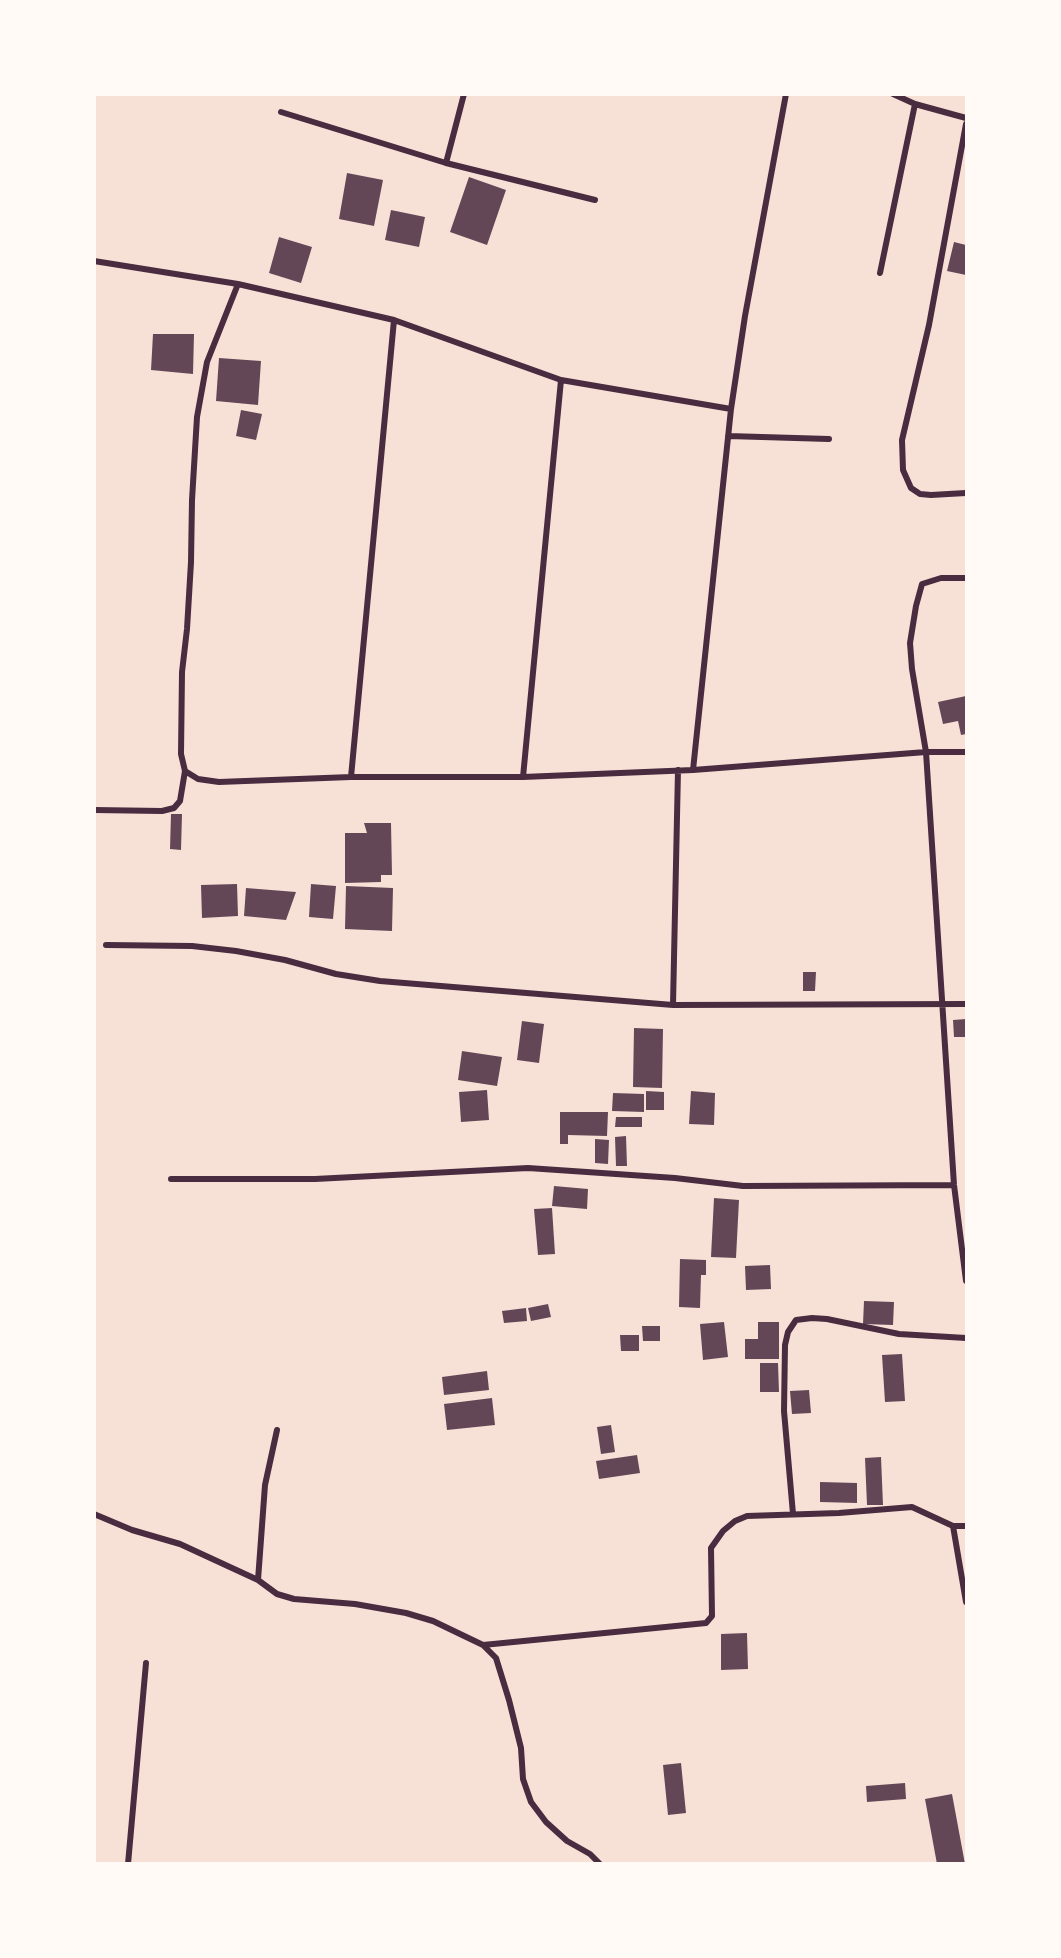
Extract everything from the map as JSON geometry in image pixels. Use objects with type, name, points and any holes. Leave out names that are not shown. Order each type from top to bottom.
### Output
[{"type":"street","points":[[446,163],[464,94]]},
{"type":"street","points":[[693,770],[731,409],[745,316],[786,94]]},
{"type":"street","points":[[893,94],[915,104],[966,118]]},
{"type":"street","points":[[880,273],[915,104]]},
{"type":"street","points":[[281,112],[446,163],[595,200]]},
{"type":"street","points":[[966,124],[929,325],[902,440],[903,470],[911,488],[920,494],[931,495],[966,493]]},
{"type":"street","points":[[94,261],[238,284],[394,320],[561,380],[731,409]]},
{"type":"street","points":[[94,810],[162,811],[174,808],[180,801],[185,771],[181,754],[182,672],[191,562],[197,417],[207,362],[238,284]]},
{"type":"street","points":[[351,777],[394,320]]},
{"type":"street","points":[[523,777],[561,380]]},
{"type":"street","points":[[728,436],[829,439]]},
{"type":"street","points":[[966,578],[941,578],[922,584],[910,643],[926,752],[954,1185],[966,1281]]},
{"type":"street","points":[[185,771],[198,779],[219,782],[351,777],[523,777],[693,770],[926,752],[966,752]]},
{"type":"street","points":[[673,1005],[678,770]]},
{"type":"street","points":[[106,945],[192,946],[285,960],[336,974],[380,981],[673,1005],[966,1004]]},
{"type":"street","points":[[171,1179],[315,1179],[528,1168],[675,1178],[743,1186],[954,1185]]},
{"type":"street","points":[[793,1514],[784,1411],[785,1345],[788,1332],[796,1320],[827,1319],[899,1334],[966,1338]]},
{"type":"street","points":[[258,1580],[265,1485],[277,1430]]},
{"type":"street","points":[[483,1645],[706,1623],[712,1616],[711,1548],[723,1531],[735,1521],[747,1516],[839,1513],[912,1507],[953,1526],[966,1526]]},
{"type":"street","points":[[94,1514],[132,1530],[180,1544],[258,1580],[276,1593],[294,1599],[355,1604],[406,1613],[433,1621],[483,1645],[496,1658],[509,1700],[521,1748],[523,1779],[531,1802],[546,1822],[567,1841],[590,1854],[600,1863]]},
{"type":"street","points":[[953,1526],[966,1602]]},
{"type":"street","points":[[128,1863],[146,1664]]},
{"type":"building","points":[[347,173],[383,180],[374,226],[339,219]]},
{"type":"building","points":[[469,177],[506,190],[487,245],[450,232]]},
{"type":"building","points":[[391,210],[425,217],[419,247],[385,240]]},
{"type":"building","points":[[279,237],[312,247],[301,283],[269,273]]},
{"type":"building","points":[[954,242],[966,245],[966,275],[947,271]]},
{"type":"building","points":[[153,334],[194,334],[193,374],[151,370]]},
{"type":"building","points":[[219,358],[261,361],[258,405],[216,401]]},
{"type":"building","points":[[241,410],[262,414],[256,440],[236,436]]},
{"type":"building","points":[[966,696],[966,734],[961,735],[958,721],[943,724],[938,702]]},
{"type":"building","points":[[171,814],[182,814],[181,850],[170,849]]},
{"type":"building","points":[[364,823],[391,823],[392,875],[381,875],[381,882],[345,883],[345,833],[367,833]]},
{"type":"building","points":[[237,884],[238,916],[202,918],[201,885]]},
{"type":"building","points":[[311,884],[336,886],[333,919],[309,917]]},
{"type":"building","points":[[346,886],[393,888],[392,931],[345,929]]},
{"type":"building","points":[[246,888],[296,892],[286,920],[244,916]]},
{"type":"building","points":[[803,972],[816,972],[815,991],[803,991]]},
{"type":"building","points":[[966,1019],[966,1037],[954,1037],[953,1020]]},
{"type":"building","points":[[522,1021],[544,1024],[539,1063],[517,1060]]},
{"type":"building","points":[[634,1028],[663,1029],[662,1088],[633,1087]]},
{"type":"building","points":[[462,1051],[502,1057],[497,1086],[458,1080]]},
{"type":"building","points":[[487,1090],[489,1120],[461,1122],[459,1092]]},
{"type":"building","points":[[646,1091],[664,1092],[664,1110],[646,1110]]},
{"type":"building","points":[[691,1091],[715,1093],[714,1125],[689,1124]]},
{"type":"building","points":[[613,1093],[644,1094],[644,1112],[612,1111]]},
{"type":"building","points":[[560,1112],[608,1112],[607,1136],[568,1135],[568,1144],[560,1144]]},
{"type":"building","points":[[616,1117],[642,1117],[642,1127],[615,1127]]},
{"type":"building","points":[[626,1136],[627,1166],[616,1166],[615,1137]]},
{"type":"building","points":[[595,1139],[609,1140],[608,1164],[595,1163]]},
{"type":"building","points":[[554,1186],[588,1189],[587,1209],[552,1206]]},
{"type":"building","points":[[714,1198],[739,1200],[736,1258],[711,1257]]},
{"type":"building","points":[[552,1208],[555,1254],[538,1255],[534,1209]]},
{"type":"building","points":[[680,1259],[706,1260],[706,1275],[701,1275],[700,1308],[679,1307]]},
{"type":"building","points":[[770,1265],[771,1289],[746,1290],[745,1266]]},
{"type":"building","points":[[864,1301],[894,1302],[893,1325],[863,1324]]},
{"type":"building","points":[[548,1304],[551,1317],[531,1321],[528,1308]]},
{"type":"building","points":[[526,1308],[527,1321],[504,1323],[502,1311]]},
{"type":"building","points":[[724,1322],[728,1357],[703,1360],[700,1324]]},
{"type":"building","points":[[758,1322],[779,1322],[779,1359],[745,1359],[745,1339],[758,1339]]},
{"type":"building","points":[[642,1326],[660,1326],[660,1341],[643,1341]]},
{"type":"building","points":[[620,1335],[639,1335],[639,1351],[621,1351]]},
{"type":"building","points":[[902,1354],[905,1401],[885,1402],[882,1355]]},
{"type":"building","points":[[760,1363],[778,1363],[779,1392],[760,1392]]},
{"type":"building","points":[[487,1371],[489,1390],[444,1395],[442,1377]]},
{"type":"building","points":[[809,1390],[811,1413],[792,1414],[790,1391]]},
{"type":"building","points":[[492,1398],[495,1425],[447,1430],[444,1404]]},
{"type":"building","points":[[611,1425],[615,1452],[601,1454],[597,1427]]},
{"type":"building","points":[[637,1455],[640,1473],[599,1479],[596,1461]]},
{"type":"building","points":[[881,1457],[883,1505],[867,1505],[865,1458]]},
{"type":"building","points":[[820,1482],[857,1483],[857,1503],[820,1502]]},
{"type":"building","points":[[747,1633],[748,1669],[721,1670],[721,1634]]},
{"type":"building","points":[[681,1763],[686,1813],[668,1815],[663,1765]]},
{"type":"building","points":[[905,1783],[906,1799],[867,1802],[866,1786]]},
{"type":"building","points":[[952,1794],[965,1864],[937,1864],[925,1799]]}]
